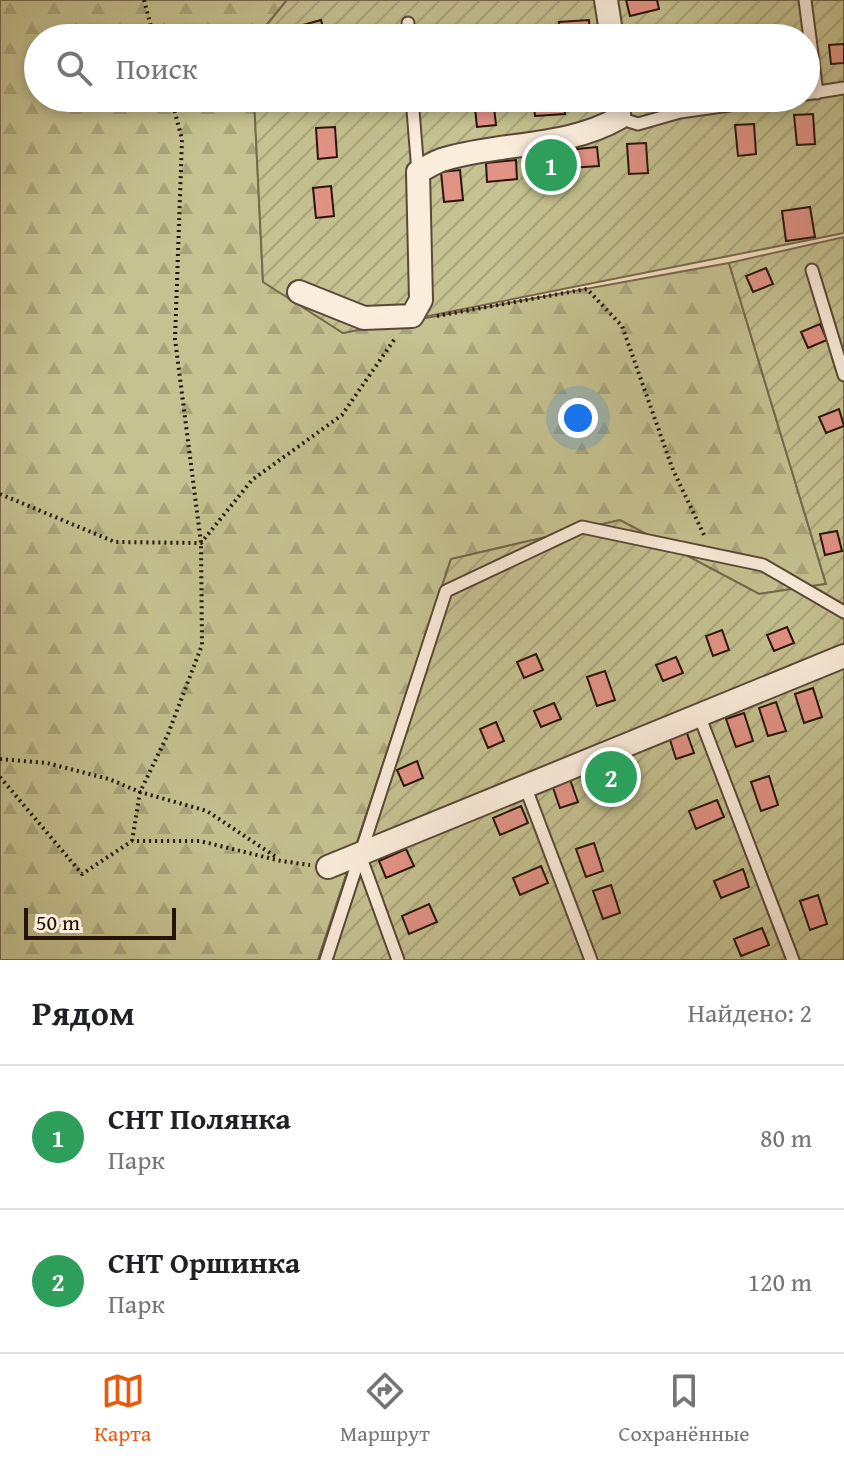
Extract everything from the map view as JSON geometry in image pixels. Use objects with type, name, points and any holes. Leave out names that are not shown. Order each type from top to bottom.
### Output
[{"type":"street","points":[[606,0],[610,24]]},
{"type":"street","points":[[299,292],[364,318],[412,316],[421,300],[418,172],[444,159],[544,142],[606,125],[616,112]]},
{"type":"street","points":[[328,867],[844,656]]},
{"type":"lane","points":[[805,0],[807,24]]},
{"type":"lane","points":[[820,92],[844,88]]},
{"type":"lane","points":[[413,112],[418,172]]},
{"type":"lane","points":[[624,112],[638,124],[680,112]]},
{"type":"lane","points":[[812,270],[844,375]]},
{"type":"lane","points":[[326,960],[446,591],[582,527],[763,565],[844,612]]},
{"type":"lane","points":[[699,715],[793,960]]},
{"type":"lane","points":[[525,786],[591,960]]},
{"type":"lane","points":[[360,854],[398,960]]},
{"type":"path","points":[[144,0],[150,24]]},
{"type":"path","points":[[132,841],[140,792],[168,734],[202,645],[201,543],[175,339],[182,139],[175,112]]},
{"type":"path","points":[[201,543],[252,480],[342,415],[412,316],[417,320],[587,289],[622,326],[673,470],[714,555]]},
{"type":"path","points":[[0,494],[115,542],[201,543]]},
{"type":"path","points":[[0,759],[47,763],[109,779],[140,792],[207,811],[281,861]]},
{"type":"path","points":[[0,777],[82,874],[132,841],[200,841],[281,861],[328,867]]},
{"type":"green space","points":[[0,0],[287,0],[267,24],[24,24],[24,112],[255,112],[263,281],[343,333],[729,263],[826,584],[759,594],[620,520],[451,559],[318,960],[0,960]]},
{"type":"green space","points":[[287,0],[844,0],[844,233],[343,333],[263,282],[255,112],[820,112],[820,24],[267,24]]},
{"type":"green space","points":[[844,237],[844,960],[318,960],[451,559],[620,520],[759,594],[826,584],[729,263]]},
{"type":"building","points":[[626,0],[657,0],[659,9],[630,16]]},
{"type":"building","points":[[589,20],[589,24],[559,24]]},
{"type":"building","points":[[844,44],[844,63],[831,64],[829,45]]},
{"type":"building","points":[[475,112],[495,112],[496,125],[477,127]]},
{"type":"building","points":[[535,112],[565,114],[535,116]]},
{"type":"building","points":[[813,114],[815,144],[797,145],[794,115]]},
{"type":"building","points":[[754,124],[756,154],[738,156],[735,125]]},
{"type":"building","points":[[335,127],[337,157],[318,159],[316,128]]},
{"type":"building","points":[[646,143],[648,173],[629,174],[627,144]]},
{"type":"building","points":[[597,147],[599,166],[569,168],[567,150]]},
{"type":"building","points":[[516,160],[517,179],[487,182],[486,163]]},
{"type":"building","points":[[460,170],[463,200],[444,202],[441,172]]},
{"type":"building","points":[[331,186],[334,216],[316,218],[313,188]]},
{"type":"building","points":[[810,207],[815,237],[786,241],[782,211]]},
{"type":"building","points":[[766,268],[773,284],[753,292],[746,276]]},
{"type":"building","points":[[820,324],[827,340],[808,348],[801,332]]},
{"type":"building","points":[[839,409],[844,426],[826,433],[819,417]]},
{"type":"building","points":[[837,531],[842,551],[825,555],[820,534]]},
{"type":"building","points":[[787,627],[794,643],[774,651],[767,635]]},
{"type":"building","points":[[722,630],[729,650],[713,656],[706,636]]},
{"type":"building","points":[[536,654],[543,670],[524,678],[517,662]]},
{"type":"building","points":[[676,657],[683,673],[663,681],[656,665]]},
{"type":"building","points":[[605,671],[615,700],[597,706],[587,677]]},
{"type":"building","points":[[813,688],[822,717],[804,723],[795,694]]},
{"type":"building","points":[[776,702],[786,731],[768,736],[759,708]]},
{"type":"building","points":[[554,703],[561,719],[541,727],[534,711]]},
{"type":"building","points":[[744,713],[753,741],[736,747],[726,719]]},
{"type":"building","points":[[496,722],[504,741],[488,748],[480,729]]},
{"type":"building","points":[[684,725],[694,753],[676,759],[667,730]]},
{"type":"building","points":[[417,761],[423,778],[404,786],[397,770]]},
{"type":"building","points":[[568,774],[578,802],[560,808],[550,779]]},
{"type":"building","points":[[769,776],[778,805],[761,811],[751,782]]},
{"type":"building","points":[[717,800],[724,817],[696,829],[689,811]]},
{"type":"building","points":[[521,806],[528,823],[500,835],[493,818]]},
{"type":"building","points":[[594,843],[603,871],[586,877],[576,849]]},
{"type":"building","points":[[406,849],[414,866],[386,878],[379,861]]},
{"type":"building","points":[[541,866],[548,883],[520,895],[513,878]]},
{"type":"building","points":[[743,869],[749,887],[721,898],[714,881]]},
{"type":"building","points":[[611,885],[620,913],[603,919],[593,891]]},
{"type":"building","points":[[818,895],[827,924],[810,930],[800,901]]},
{"type":"building","points":[[429,904],[437,922],[409,934],[402,916]]},
{"type":"building","points":[[762,928],[769,945],[741,956],[734,939]]},
{"type":"place","name":"СНТ Полянка","points":[[551,165]]},
{"type":"place","name":"СНТ Оршинка","points":[[611,777]]}]
